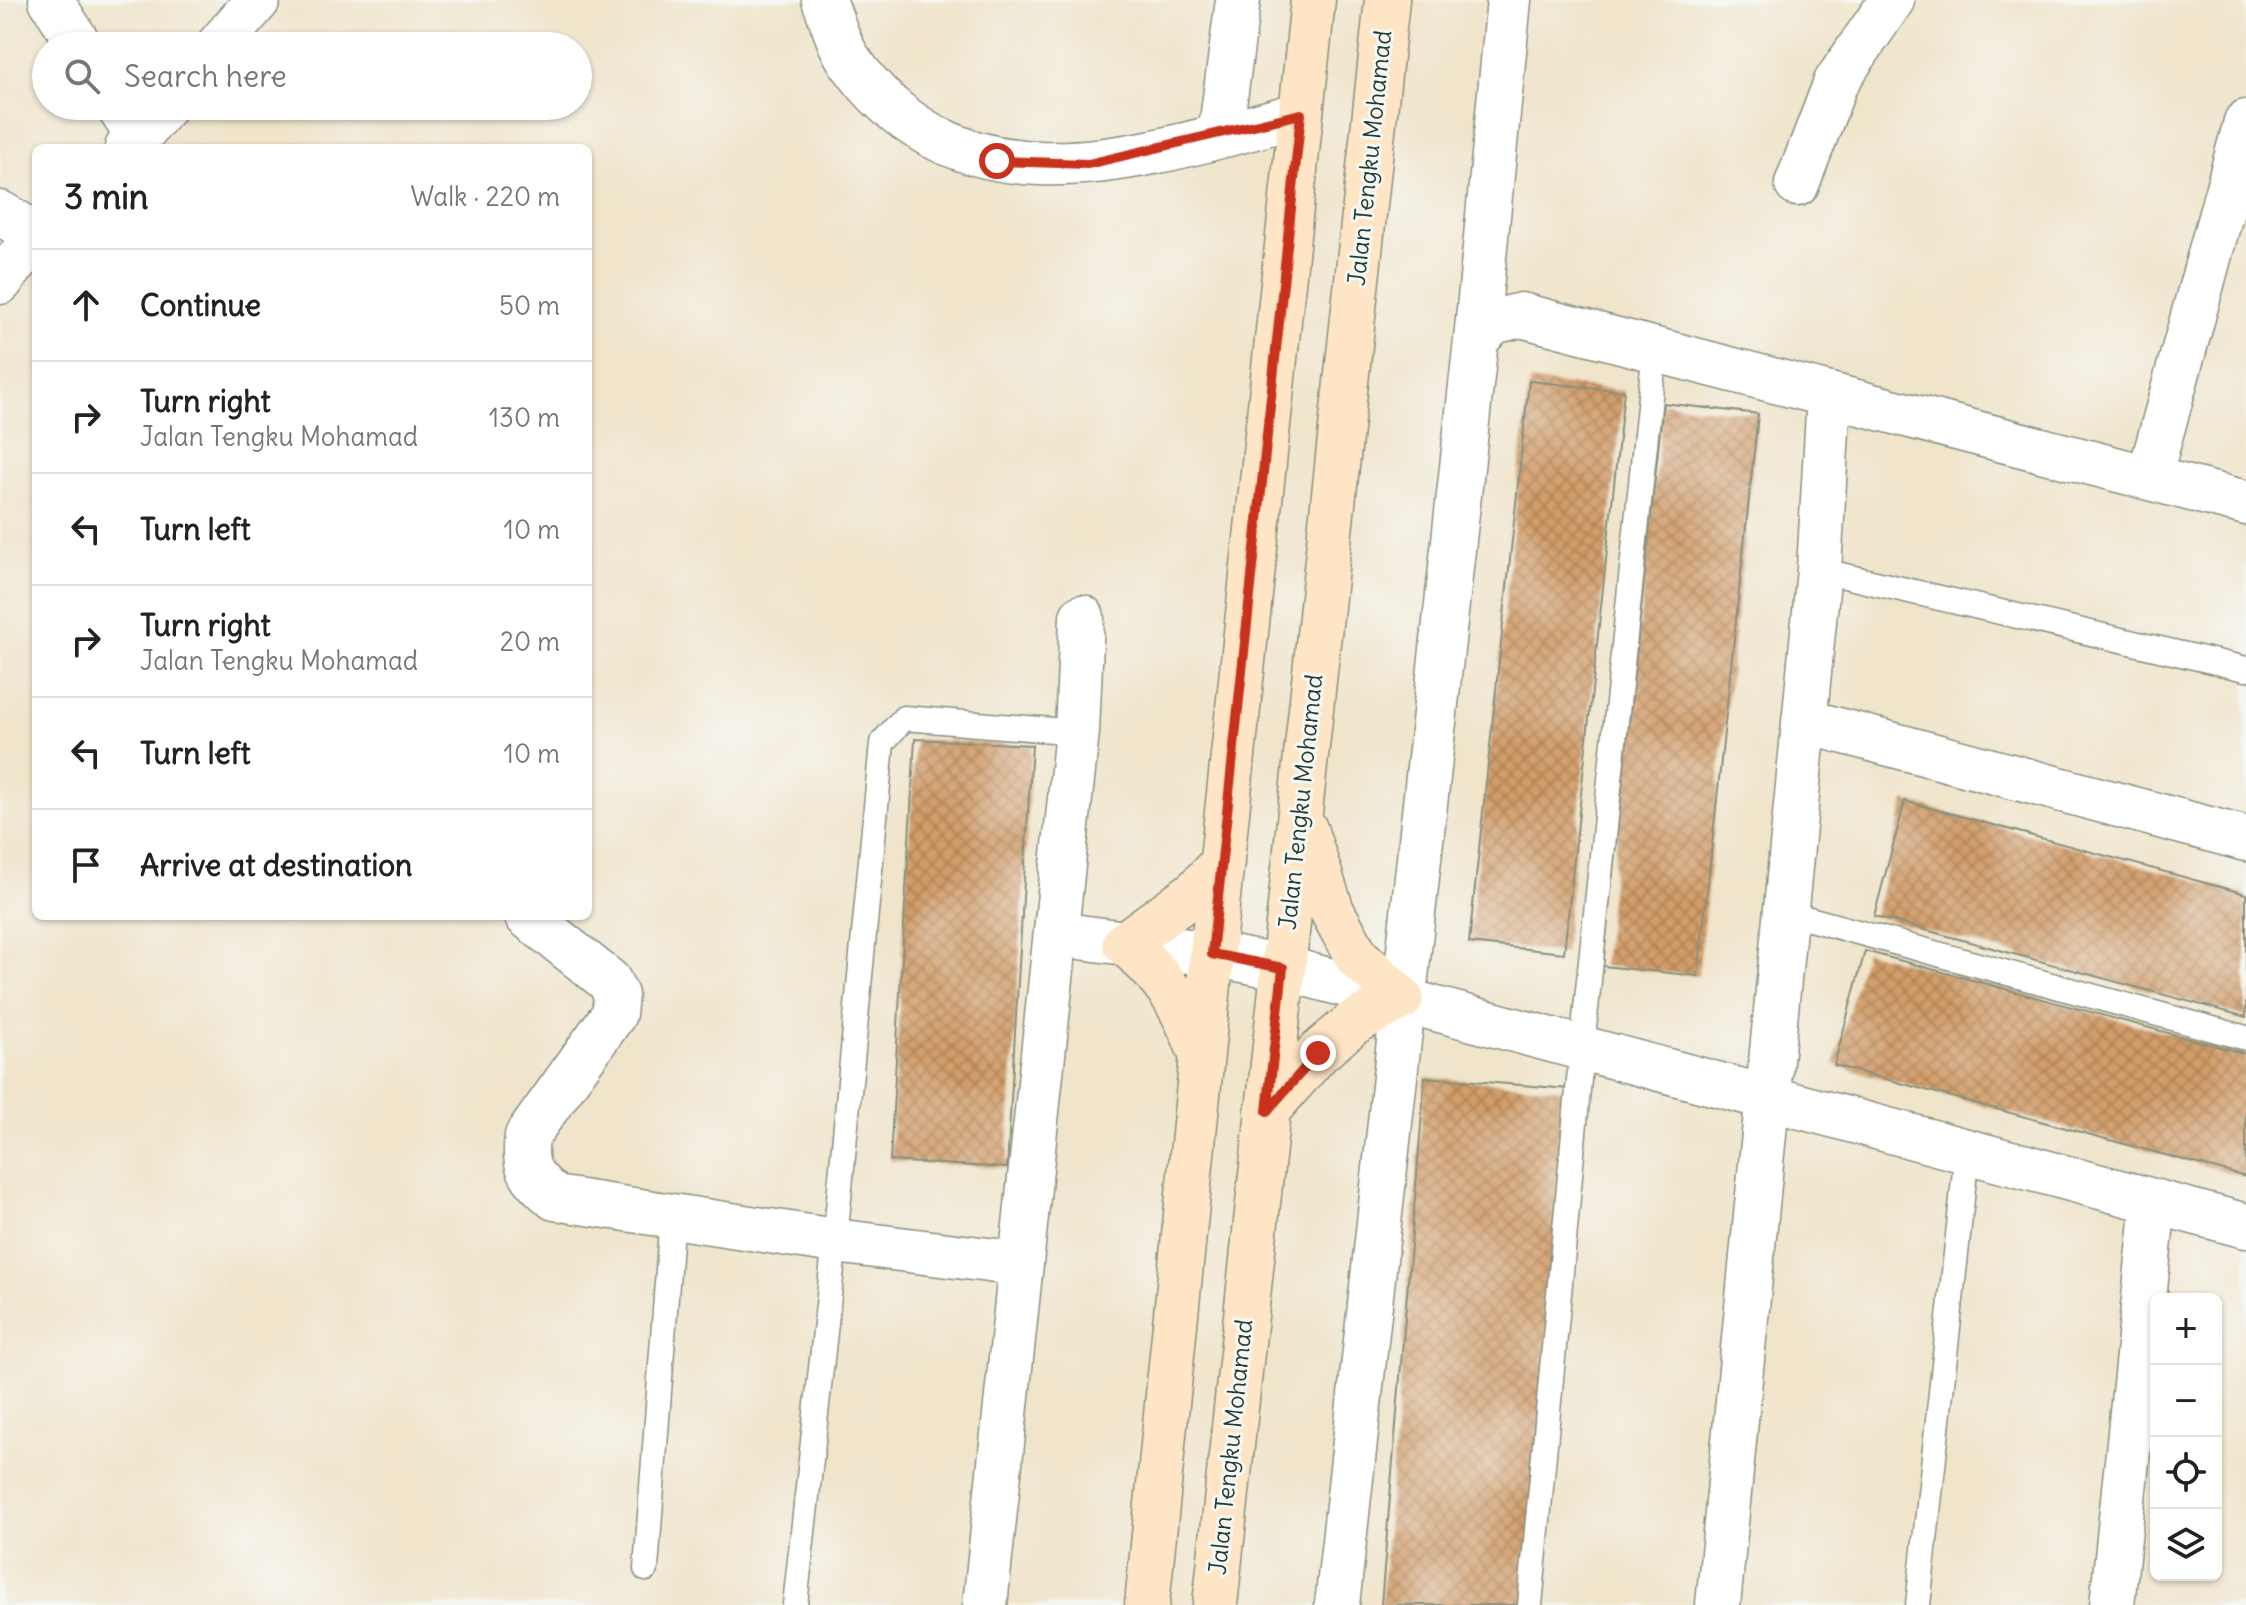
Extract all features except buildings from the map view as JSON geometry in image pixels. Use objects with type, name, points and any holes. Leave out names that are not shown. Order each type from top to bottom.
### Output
[{"type":"main road","points":[[1147,1605],[1313,0]]},
{"type":"main road","name":"Jalan Tengku Mohamad","points":[[1215,1605],[1387,0]]},
{"type":"main road","points":[[1267,1111],[1318,1053],[1353,1023],[1401,998],[1357,957],[1332,911],[1300,812]]},
{"type":"main road","points":[[1202,1057],[1182,1006],[1157,971],[1125,943],[1195,892],[1222,863]]},
{"type":"street","points":[[51,0],[71,32]]},
{"type":"street","points":[[230,32],[258,0]]},
{"type":"street","points":[[824,0],[848,58],[867,82],[920,129],[997,161],[1088,164],[1220,136],[1301,114]]},
{"type":"street","points":[[1220,136],[1238,0]]},
{"type":"street","points":[[1337,1605],[1401,998],[1476,340],[1509,0]]},
{"type":"street","points":[[1797,184],[1836,82],[1845,65],[1879,24],[1892,0]]},
{"type":"street","points":[[2149,478],[2246,122]]},
{"type":"street","points":[[0,213],[32,233]]},
{"type":"street","points":[[0,282],[32,240]]},
{"type":"street","points":[[1476,340],[1493,322],[1521,315],[2246,503]]},
{"type":"street","points":[[1718,1605],[1765,1096],[1819,570],[1829,395]]},
{"type":"street","points":[[985,1605],[1077,732],[1082,617]]},
{"type":"street","points":[[1804,721],[2246,839]]},
{"type":"street","points":[[532,920],[609,981],[616,995],[614,1014],[527,1136],[524,1160],[533,1178],[555,1198],[835,1241],[1021,1264]]},
{"type":"street","points":[[1056,934],[1212,954],[1283,968],[2246,1226]]},
{"type":"street","points":[[2112,1605],[2154,1202]]},
{"type":"lane","points":[[1530,1605],[1582,1047],[1655,349]]},
{"type":"lane","points":[[1819,570],[2246,669]]},
{"type":"lane","points":[[795,1605],[835,1241],[882,743],[904,718],[1077,732]]},
{"type":"lane","points":[[1784,912],[2246,1038]]},
{"type":"lane","points":[[1918,1605],[1967,1152]]},
{"type":"lane","points":[[646,1569],[672,1215]]},
{"type":"route","points":[[997,161],[1088,164],[1220,136],[1301,114],[1212,954],[1283,968],[1267,1111],[1318,1053]]}]
